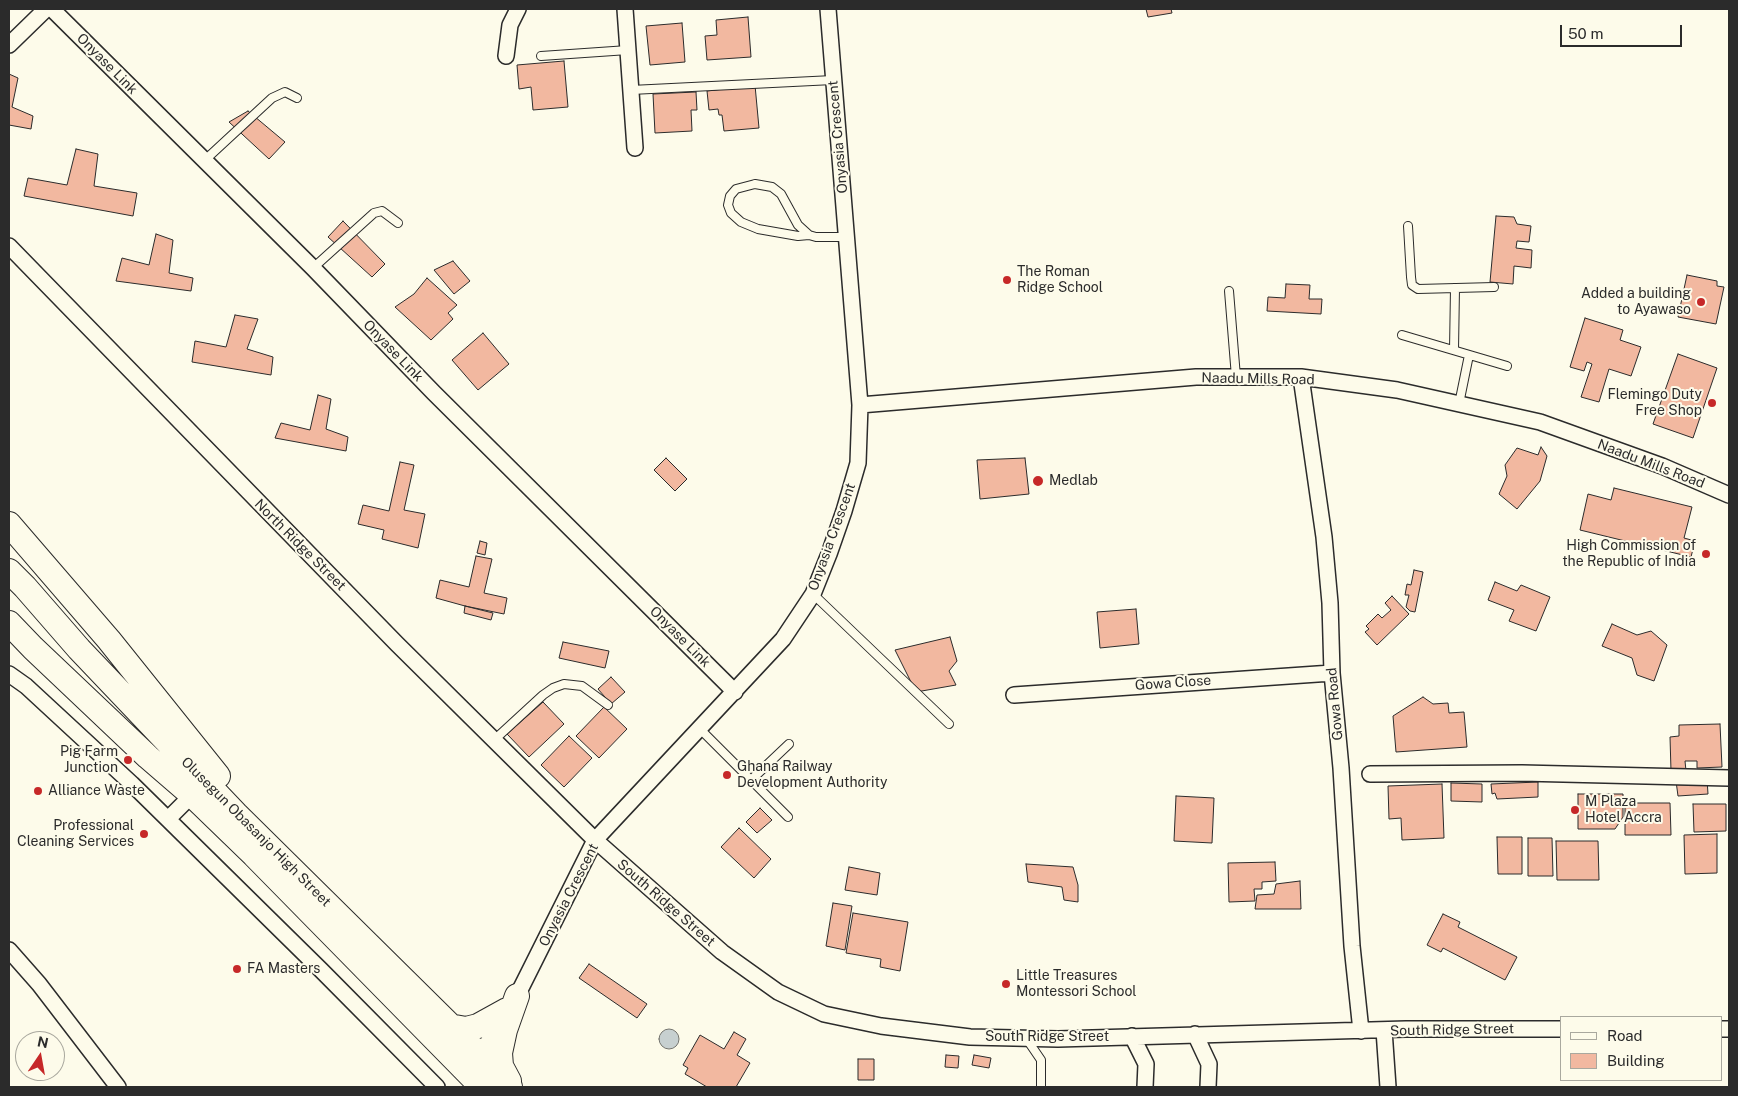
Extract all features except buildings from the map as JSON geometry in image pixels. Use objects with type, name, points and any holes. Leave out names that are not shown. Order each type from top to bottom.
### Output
[{"type":"main road","points":[[9,524],[109,640],[216,772],[236,814]]},
{"type":"main road","name":"Olusegun Obasanjo High Street","points":[[9,571],[85,656],[236,814],[449,1026],[477,1072]]},
{"type":"main road","name":"Olusegun Obasanjo High Street","points":[[9,623],[32,648],[148,757],[192,795],[477,1072],[511,1087]]},
{"type":"main road","points":[[9,643],[32,648]]},
{"type":"main road","points":[[449,1026],[466,1029],[478,1026],[512,1003]]},
{"type":"main road","points":[[511,1087],[501,1066],[500,1053],[512,1003]]},
{"type":"street","points":[[9,45],[46,9]]},
{"type":"street","name":"Onyase Link","points":[[52,9],[735,692]]},
{"type":"street","points":[[506,56],[510,26],[518,9]]},
{"type":"street","points":[[626,9],[635,148]]},
{"type":"street","name":"Onyasia Crescent","points":[[477,1072],[595,840],[783,639],[813,594],[841,519],[858,463],[860,405],[848,237],[828,9]]},
{"type":"street","name":"North Ridge Street","points":[[9,246],[202,446],[493,741],[595,840]]},
{"type":"street","name":"Naadu Mills Road","points":[[860,405],[1196,377],[1301,378],[1397,390],[1540,422],[1662,466],[1729,495]]},
{"type":"street","name":"Gowa Road","points":[[1301,378],[1324,537],[1352,946],[1361,1031]]},
{"type":"street","name":"Gowa Close","points":[[1014,695],[1332,673]]},
{"type":"street","points":[[9,674],[26,686],[132,784],[437,1087]]},
{"type":"street","points":[[1370,774],[1522,773],[1729,778]]},
{"type":"street","points":[[168,819],[192,795]]},
{"type":"street","name":"South Ridge Street","points":[[595,840],[722,952],[778,992],[824,1014],[881,1026],[970,1037],[1026,1038],[1384,1030],[1560,1029]]},
{"type":"street","points":[[9,950],[39,984],[118,1087]]},
{"type":"street","points":[[1384,1030],[1388,1087]]},
{"type":"street","points":[[1195,1034],[1208,1064],[1208,1087]]},
{"type":"street","points":[[1132,1036],[1146,1064],[1145,1087]]},
{"type":"lane","points":[[540,56],[628,50]]},
{"type":"lane","points":[[631,90],[833,80]]},
{"type":"lane","points":[[205,160],[272,98],[285,92],[297,98]]},
{"type":"lane","points":[[809,235],[798,225],[781,194],[772,187],[755,184],[736,189],[730,196],[728,205],[731,213],[741,222],[758,229],[798,236],[848,237]]},
{"type":"lane","points":[[312,268],[374,213],[382,211],[398,224]]},
{"type":"lane","points":[[1408,226],[1412,284],[1418,288],[1494,287]]},
{"type":"lane","points":[[1454,350],[1455,288]]},
{"type":"lane","points":[[1228,291],[1236,377]]},
{"type":"lane","points":[[1402,335],[1507,366]]},
{"type":"lane","points":[[1459,404],[1470,355]]},
{"type":"lane","points":[[813,594],[949,724]]},
{"type":"lane","points":[[493,741],[544,695],[553,688],[564,684],[582,686],[608,705]]},
{"type":"lane","points":[[700,729],[788,817]]},
{"type":"lane","points":[[751,780],[789,744]]},
{"type":"lane","points":[[1026,1038],[1041,1060],[1041,1087]]},
{"type":"shaded area","points":[[669,1029],[676,1032],[679,1039],[676,1046],[669,1049],[662,1046],[659,1039],[662,1032]]},
{"type":"place","name":"The Roman Ridge School","points":[[1007,280]]},
{"type":"place","name":"Added a building to Ayawaso","points":[[1701,302]]},
{"type":"place","name":"Flemingo Duty Free Shop","points":[[1712,403]]},
{"type":"place","name":"Medlab","points":[[1038,481]]},
{"type":"place","name":"High Commission of the Republic of India","points":[[1706,554]]},
{"type":"place","name":"Pig Farm Junction","points":[[128,760]]},
{"type":"place","name":"Ghana Railway Development Authority","points":[[727,775]]},
{"type":"place","name":"Alliance Waste","points":[[38,791]]},
{"type":"place","name":"M Plaza Hotel Accra","points":[[1575,810]]},
{"type":"place","name":"Professional Cleaning Services","points":[[144,834]]},
{"type":"place","name":"FA Masters","points":[[237,969]]},
{"type":"place","name":"Little Treasures Montessori School","points":[[1006,984]]}]
